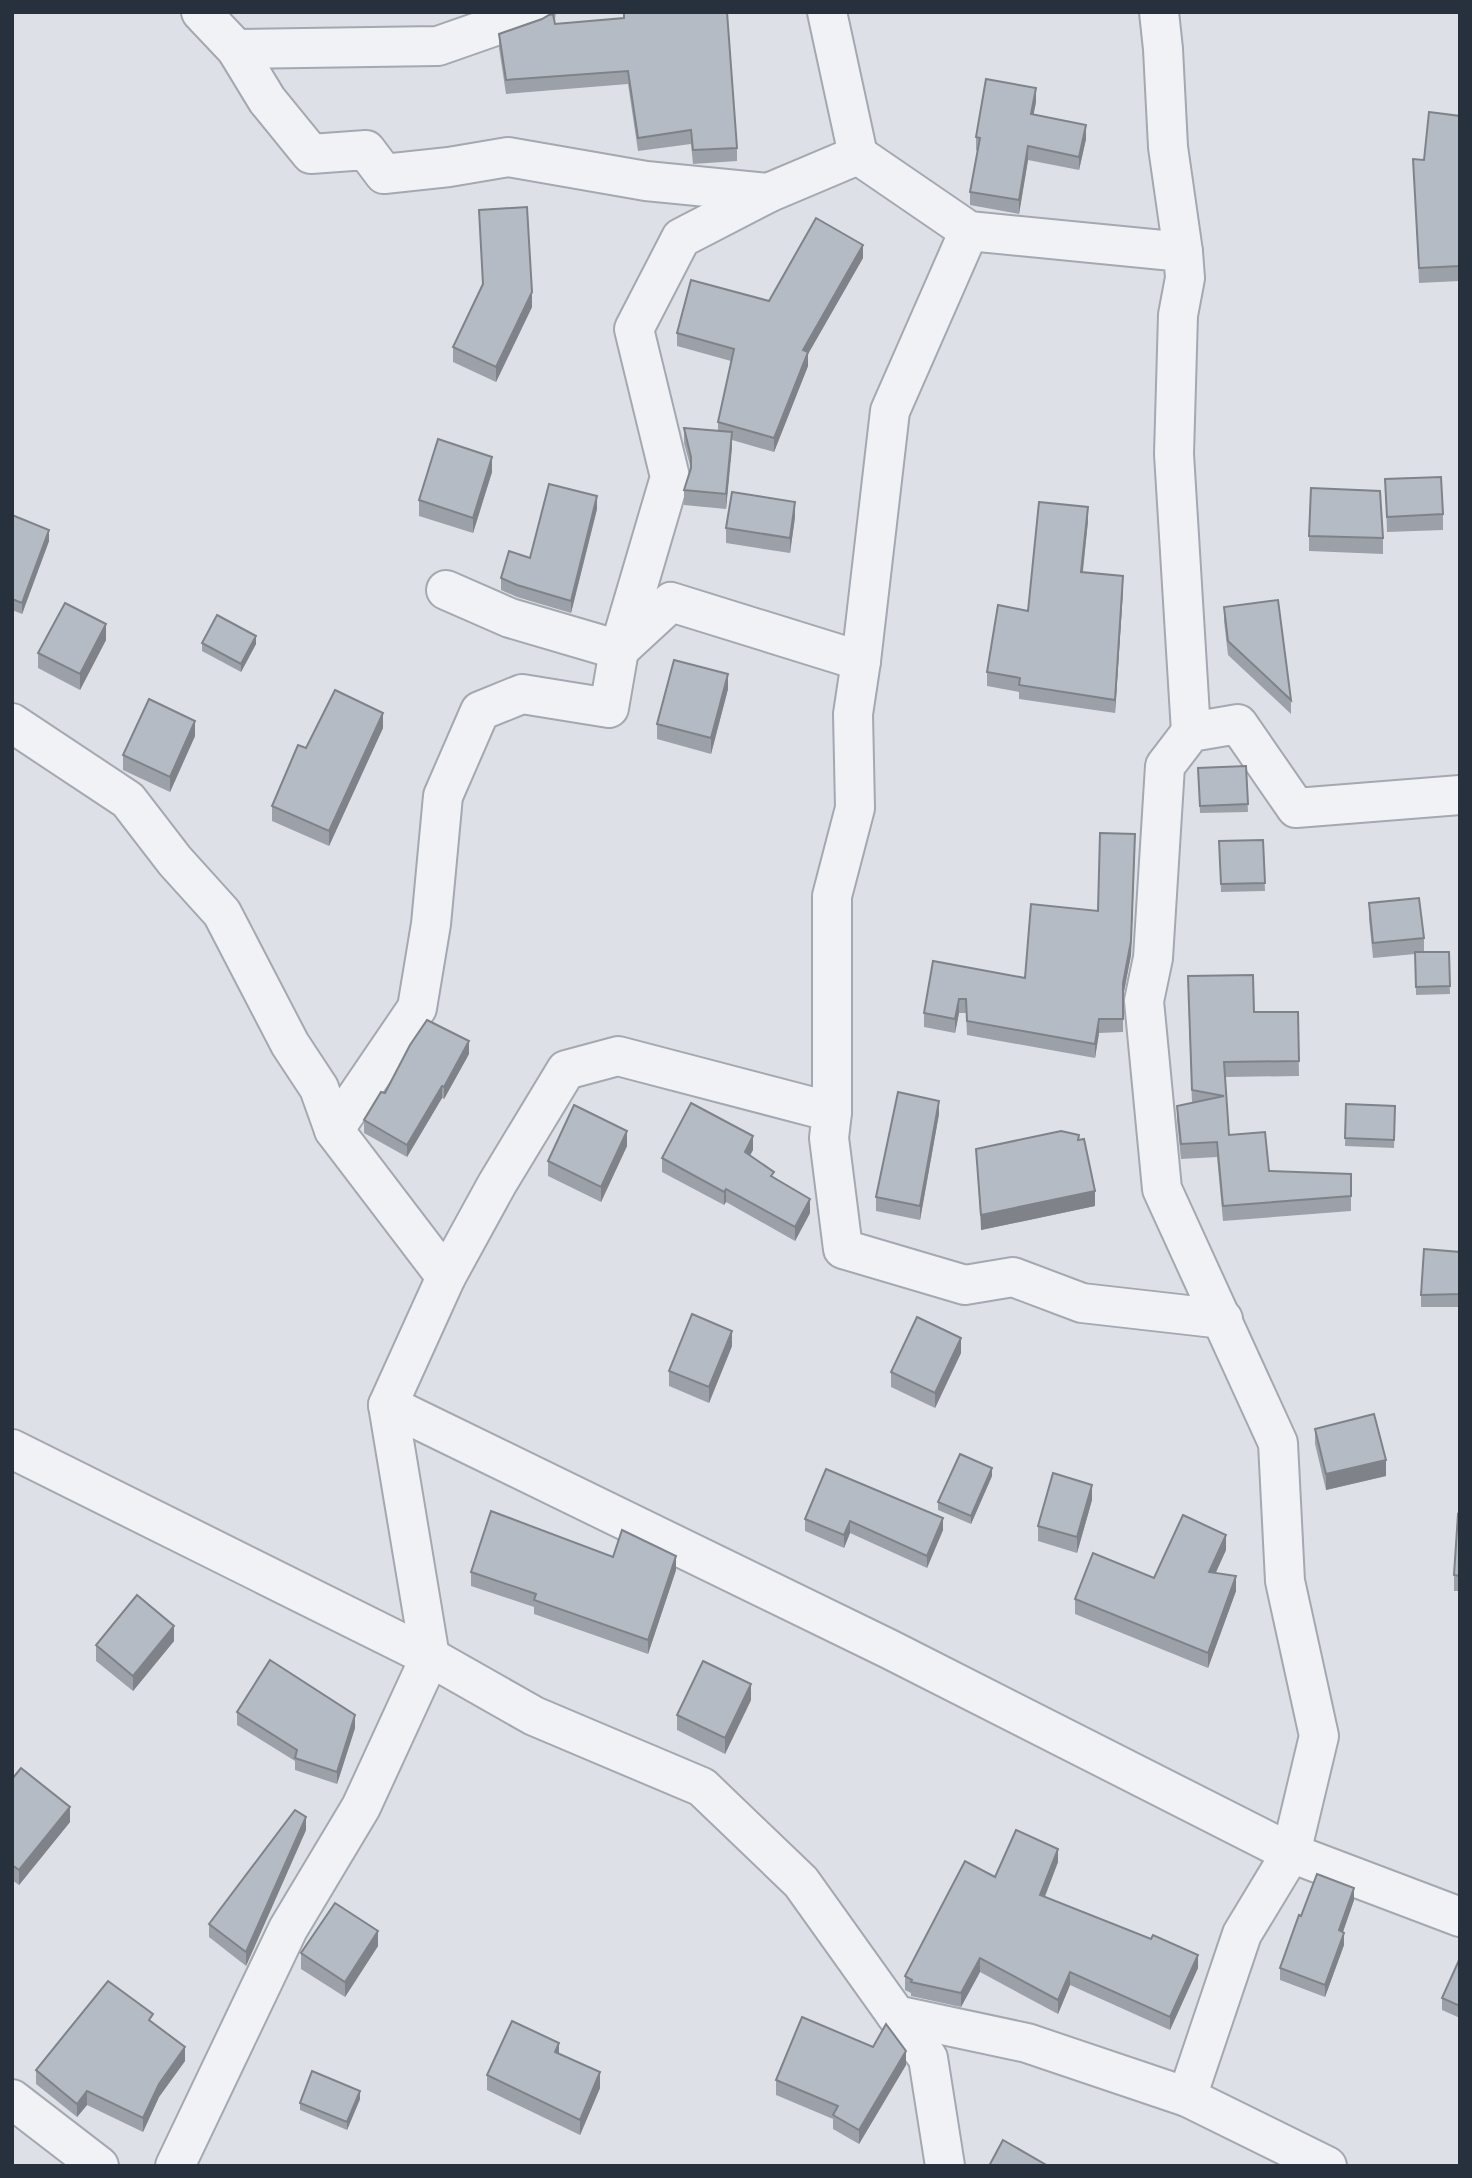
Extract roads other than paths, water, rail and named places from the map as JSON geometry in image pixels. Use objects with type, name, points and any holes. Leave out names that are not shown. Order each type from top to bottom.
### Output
[{"type":"street","points":[[201,12],[236,49],[267,100],[311,154],[366,150],[384,174],[508,157],[646,181],[768,193]]},
{"type":"street","points":[[236,49],[438,46],[535,12]]},
{"type":"street","points":[[827,12],[858,155],[969,231],[1183,252]]},
{"type":"street","points":[[1159,12],[1168,147],[1185,278],[1178,315],[1174,454],[1191,732],[1165,766],[1153,958],[1144,1001],[1163,1189],[1278,1443],[1285,1581],[1319,1736],[1291,1853],[1242,1934],[1187,2097]]},
{"type":"street","points":[[334,1130],[417,1008],[431,923],[443,796],[480,711],[522,694],[609,708],[619,650],[670,477],[634,329],[681,238],[768,193],[858,155]]},
{"type":"street","points":[[969,231],[890,411],[853,714],[855,808],[832,896],[832,1112],[829,1138],[843,1249],[965,1285],[1013,1277],[1082,1303],[1223,1319]]},
{"type":"street","points":[[446,590],[510,618],[619,650]]},
{"type":"street","points":[[619,650],[671,602],[861,661]]},
{"type":"street","points":[[12,723],[128,800],[175,861],[222,913],[290,1044],[319,1088],[334,1130],[446,1277]]},
{"type":"street","points":[[1191,732],[1238,724],[1296,808],[1460,795]]},
{"type":"street","points":[[175,2166],[288,1929],[361,1807],[430,1657],[388,1405],[446,1277],[497,1184],[566,1070],[618,1056],[832,1112]]},
{"type":"street","points":[[388,1405],[889,1649],[1291,1853],[1460,1917]]},
{"type":"street","points":[[12,1449],[430,1657],[534,1716],[702,1787],[801,1882],[928,2058],[945,2166]]},
{"type":"street","points":[[896,2015],[1027,2043],[1187,2097],[1327,2166]]},
{"type":"street","points":[[12,2099],[99,2166]]}]
